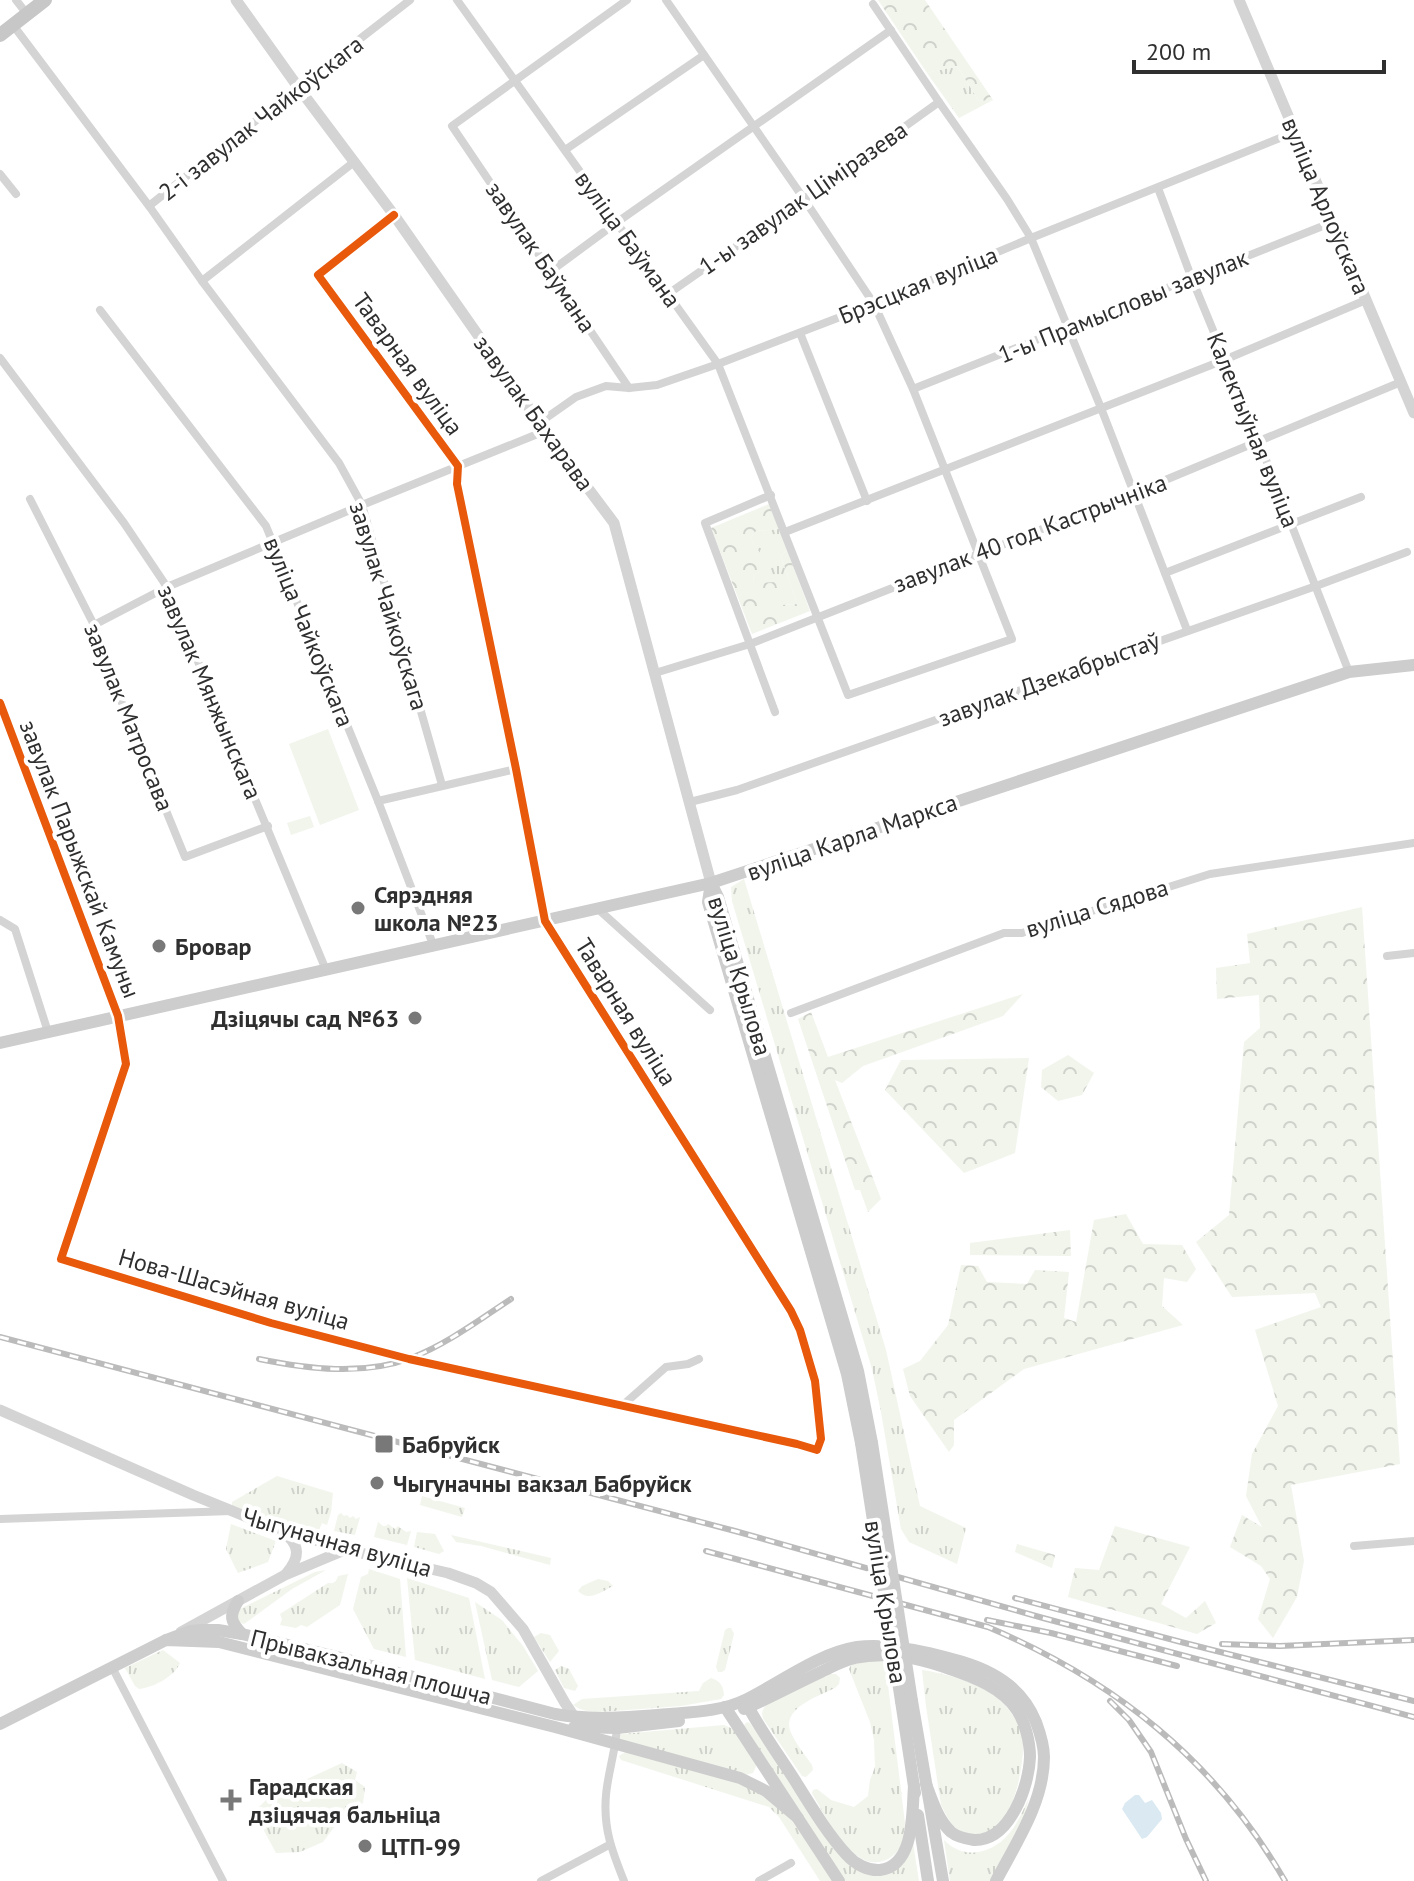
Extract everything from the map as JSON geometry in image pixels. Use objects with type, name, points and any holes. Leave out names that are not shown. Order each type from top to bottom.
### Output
[{"type":"main road","points":[[0,35],[45,0]]},
{"type":"main road","name":"вуліца Карла Маркса","points":[[0,1043],[711,883],[1349,672],[1414,665]]},
{"type":"main road","name":"вуліца Крылова","points":[[711,883],[708,902],[867,1443],[920,1785],[928,1881]]},
{"type":"main road","points":[[238,1601],[232,1619],[242,1634]]},
{"type":"main road","name":"Прывакзальная плошча","points":[[166,1640],[202,1630],[242,1634],[539,1711],[617,1723]]},
{"type":"main road","points":[[0,1724],[166,1640]]},
{"type":"main road","name":"Прывакзальная плошча","points":[[166,1640],[233,1644],[555,1727]]},
{"type":"main road","points":[[746,1704],[821,1659],[856,1647],[909,1649],[971,1664],[996,1675],[1017,1691],[1031,1710],[1041,1736],[1044,1758],[1040,1785],[1029,1818],[996,1881]]},
{"type":"main road","points":[[555,1727],[728,1711],[853,1658],[878,1655],[909,1657],[977,1678],[1002,1695],[1017,1710],[1024,1726],[1030,1757],[1025,1782],[1012,1816],[999,1831],[984,1839],[970,1840],[951,1832],[920,1785]]},
{"type":"main road","points":[[746,1704],[835,1840],[859,1865],[880,1870],[899,1860],[912,1829],[920,1785]]},
{"type":"main road","points":[[728,1711],[839,1881]]},
{"type":"main road","points":[[555,1727],[740,1778],[766,1791],[798,1818]]},
{"type":"main road","name":"вуліца Крылова","points":[[920,1785],[943,1881]]},
{"type":"street","points":[[16,0],[27,14]]},
{"type":"street","name":"завулак Бахарава","points":[[236,0],[614,523],[711,883]]},
{"type":"street","name":"2-і завулак Чайкоўскага","points":[[149,206],[410,0]]},
{"type":"street","name":"вуліца Баўмана","points":[[457,0],[718,364],[848,695],[1012,639],[978,553]]},
{"type":"street","points":[[515,80],[627,0]]},
{"type":"street","points":[[666,0],[874,304],[913,389],[978,553]]},
{"type":"street","name":"вуліца Арлоўскага","points":[[1239,0],[1414,413]]},
{"type":"street","points":[[873,4],[1031,238],[1187,630]]},
{"type":"street","name":"завулак Чайкоўскага","points":[[13,25],[339,463],[362,505],[442,785]]},
{"type":"street","points":[[551,271],[891,30]]},
{"type":"street","points":[[565,150],[704,55]]},
{"type":"street","name":"завулак Баўмана","points":[[515,80],[452,126],[629,388]]},
{"type":"street","name":"1-ы завулак Ціміразева","points":[[668,294],[939,102]]},
{"type":"street","name":"Брэсцкая вуліца","points":[[94,625],[167,587],[458,466],[542,427],[576,397],[606,386],[629,388],[657,385],[718,364],[874,304],[1295,132]]},
{"type":"street","points":[[202,281],[354,162]]},
{"type":"street","points":[[0,174],[16,194]]},
{"type":"street","name":"Калектыўная вуліца","points":[[1158,188],[1349,672]]},
{"type":"street","name":"Таварная вуліца","points":[[394,215],[318,275],[458,466],[457,484],[545,921],[791,1311],[815,1381],[821,1439],[817,1450],[396,1355]]},
{"type":"street","name":"1-ы Прамысловы завулак","points":[[913,389],[1333,222]]},
{"type":"street","points":[[785,532],[1224,360],[1366,300]]},
{"type":"street","name":"вуліца Чайкоўскага","points":[[100,310],[266,526],[434,947]]},
{"type":"street","points":[[800,333],[867,501]]},
{"type":"street","name":"завулак Мянжынскага","points":[[0,358],[124,523],[167,587],[326,970]]},
{"type":"street","name":"завулак 40 год Кастрычніка","points":[[655,673],[750,644],[1134,493],[1401,382]]},
{"type":"street","points":[[771,495],[705,523],[775,712]]},
{"type":"street","points":[[1165,573],[1361,497]]},
{"type":"street","name":"завулак Матросава","points":[[30,499],[94,625],[111,676],[185,857],[268,826]]},
{"type":"street","name":"завулак Дзекабрыстаў","points":[[690,802],[737,790],[1407,552]]},
{"type":"street","name":"завулак Парыжскай Камуны","points":[[0,703],[118,1016],[126,1064],[61,1259]]},
{"type":"street","points":[[378,801],[516,769]]},
{"type":"street","name":"вуліца Сядова","points":[[791,1013],[1004,933],[1022,933],[1210,874],[1414,843]]},
{"type":"street","points":[[598,909],[710,1010]]},
{"type":"street","points":[[0,920],[15,929],[48,1032]]},
{"type":"street","points":[[1387,956],[1414,953]]},
{"type":"street","name":"Нова-Шасэйная вуліца","points":[[61,1259],[271,1323],[396,1355]]},
{"type":"street","points":[[623,1405],[666,1367],[699,1359]]},
{"type":"street","name":"Чыгуначная вуліца","points":[[0,1410],[279,1530],[476,1583],[491,1592],[523,1629],[575,1718]]},
{"type":"street","points":[[189,1513],[194,1505],[193,1495]]},
{"type":"street","points":[[0,1519],[232,1511]]},
{"type":"street","points":[[279,1530],[293,1541],[297,1552],[293,1567],[285,1575]]},
{"type":"street","points":[[1354,1546],[1414,1541]]},
{"type":"street","points":[[166,1640],[285,1575],[347,1549]]},
{"type":"street","points":[[112,1667],[223,1881]]},
{"type":"street","points":[[617,1723],[605,1820],[609,1845],[624,1881]]},
{"type":"street","points":[[541,1881],[609,1845]]},
{"type":"street","points":[[759,1881],[791,1863]]},
{"type":"green space","points":[[878,0],[925,0],[993,100],[979,101],[957,66],[927,73]]},
{"type":"green space","points":[[957,66],[979,101],[993,100],[959,118],[927,73]]},
{"type":"green space","points":[[769,504],[779,529],[756,531],[750,538],[770,568],[753,575],[754,583],[776,582],[780,605],[797,604],[781,556],[787,550],[810,611],[752,634],[711,528]]},
{"type":"green space","points":[[779,529],[787,550],[781,556],[797,604],[780,605],[754,584],[753,575],[769,568],[750,538],[756,531]]},
{"type":"green space","points":[[328,729],[359,810],[320,825],[289,744]]},
{"type":"green space","points":[[310,816],[314,827],[291,835],[287,823]]},
{"type":"green space","points":[[744,879],[886,1350],[920,1506],[966,1528],[957,1564],[909,1542],[901,1529],[872,1369],[732,901],[731,887]]},
{"type":"green space","points":[[1362,907],[1400,1464],[1291,1485],[1304,1561],[1297,1597],[1273,1638],[1258,1619],[1270,1579],[1261,1566],[1230,1547],[1242,1515],[1262,1527],[1246,1496],[1252,1454],[1278,1406],[1255,1330],[1321,1307],[1315,1293],[1232,1297],[1196,1242],[1229,1215],[1244,1042],[1260,1028],[1259,995],[1217,999],[1216,968],[1250,963],[1247,934]]},
{"type":"green space","points":[[1023,994],[1003,1016],[863,1066],[842,1083],[835,1080],[881,1199],[868,1212],[860,1190],[855,1190],[798,1019],[811,1012],[828,1057]]},
{"type":"green space","points":[[1068,1055],[1094,1073],[1082,1095],[1058,1101],[1041,1087],[1042,1070]]},
{"type":"green space","points":[[1029,1058],[1015,1153],[964,1173],[885,1090],[901,1060]]},
{"type":"green space","points":[[1126,1214],[1143,1244],[1182,1245],[1196,1269],[1187,1282],[1164,1278],[1162,1306],[1183,1325],[1024,1369],[954,1420],[954,1445],[949,1452],[910,1396],[903,1369],[920,1361],[948,1325],[961,1265],[978,1266],[987,1282],[1027,1284],[1035,1270],[1069,1272],[1064,1318],[1076,1322],[1094,1220]]},
{"type":"green space","points":[[1070,1230],[1071,1256],[970,1255],[970,1243]]},
{"type":"green space","points":[[277,1476],[333,1493],[327,1525],[322,1523],[318,1533],[232,1506],[232,1502]]},
{"type":"green space","points":[[422,1496],[465,1508],[462,1517],[420,1505]]},
{"type":"green space","points":[[341,1513],[350,1518],[360,1517],[355,1535],[334,1531]]},
{"type":"green space","points":[[378,1522],[383,1526],[388,1524],[395,1529],[398,1526],[406,1532],[411,1531],[407,1545],[374,1537]]},
{"type":"green space","points":[[231,1524],[276,1541],[268,1562],[238,1573],[226,1549]]},
{"type":"green space","points":[[1115,1526],[1190,1547],[1161,1604],[1186,1618],[1205,1601],[1216,1623],[1197,1634],[1068,1597],[1075,1568],[1099,1570]]},
{"type":"green space","points":[[417,1532],[435,1534],[444,1551],[439,1554],[414,1547]]},
{"type":"green space","points":[[451,1535],[551,1558],[550,1565],[456,1542]]},
{"type":"green space","points":[[1017,1544],[1055,1555],[1052,1568],[1015,1552]]},
{"type":"green space","points":[[369,1569],[400,1579],[406,1657],[374,1649],[353,1609],[361,1577],[368,1574]]},
{"type":"green space","points":[[326,1570],[292,1589],[244,1624],[239,1622],[238,1610],[315,1572]]},
{"type":"green space","points":[[348,1574],[340,1605],[307,1627],[280,1625],[280,1614],[334,1582],[338,1576]]},
{"type":"green space","points":[[407,1578],[469,1598],[485,1679],[415,1660]]},
{"type":"green space","points":[[598,1579],[608,1581],[613,1586],[591,1596],[578,1591],[582,1586]]},
{"type":"green space","points":[[475,1602],[502,1620],[538,1671],[519,1687],[492,1680]]},
{"type":"green space","points":[[728,1628],[734,1634],[725,1670],[718,1672],[716,1667]]},
{"type":"green space","points":[[541,1633],[550,1635],[559,1651],[550,1662],[534,1637]]},
{"type":"green space","points":[[163,1650],[180,1663],[177,1668],[163,1680],[139,1689],[125,1668]]},
{"type":"green space","points":[[885,1661],[905,1823],[898,1851],[878,1862],[854,1854],[834,1830],[812,1793],[817,1789],[831,1800],[854,1807],[868,1796],[875,1767],[874,1740],[849,1669],[851,1665]]},
{"type":"green space","points":[[561,1666],[569,1669],[578,1686],[575,1691],[564,1688],[555,1670]]},
{"type":"green space","points":[[922,1670],[952,1676],[982,1688],[1007,1707],[1016,1720],[1022,1735],[1023,1753],[1016,1790],[1003,1819],[989,1832],[978,1836],[959,1831],[951,1824],[941,1805]]},
{"type":"green space","points":[[830,1674],[840,1678],[839,1684],[803,1704],[789,1724],[791,1733],[812,1765],[813,1770],[806,1777],[802,1776],[764,1720],[763,1710],[766,1705]]},
{"type":"green space","points":[[711,1678],[722,1686],[724,1695],[721,1699],[681,1706],[600,1712],[586,1711],[573,1705],[582,1699],[699,1691],[703,1683]]},
{"type":"green space","points":[[747,1722],[840,1855],[864,1870],[883,1872],[901,1866],[913,1843],[919,1881],[845,1881],[744,1725]]},
{"type":"green space","points":[[724,1725],[733,1729],[757,1764],[753,1773],[745,1775],[619,1739],[622,1734]]},
{"type":"green space","points":[[627,1751],[706,1772],[747,1786],[764,1796],[794,1823],[834,1881],[820,1881],[779,1817],[769,1807],[621,1760],[619,1756]]},
{"type":"green space","points":[[342,1763],[357,1772],[355,1780],[365,1787],[363,1803],[335,1826],[323,1842],[300,1852],[276,1853],[254,1812],[270,1796]]},
{"type":"green space","points":[[1029,1798],[1025,1814],[990,1881],[950,1881],[944,1840],[953,1847],[972,1853],[991,1848],[1014,1827]]},
{"type":"shaded area","points":[[1135,1795],[1139,1795],[1145,1803],[1152,1800],[1162,1819],[1142,1839],[1122,1809]]},
{"type":"railway","points":[[259,1359],[335,1369],[393,1364],[437,1346],[511,1299]]},
{"type":"railway","points":[[0,1337],[735,1531],[1043,1618],[1414,1717]]},
{"type":"railway","points":[[706,1551],[988,1627],[1078,1672],[1158,1729],[1194,1762],[1227,1798],[1285,1881]]},
{"type":"railway","points":[[1015,1598],[1414,1701]]},
{"type":"railway","points":[[987,1620],[1051,1633],[1177,1666]]},
{"type":"railway","points":[[1222,1644],[1280,1646],[1414,1640]]},
{"type":"railway","points":[[1110,1701],[1129,1720],[1151,1752],[1206,1881]]},
{"type":"cycle path","points":[[0,703],[118,1016],[126,1064],[61,1259],[271,1323],[409,1359],[817,1450],[821,1439],[815,1381],[791,1311],[545,921],[457,484],[458,466],[318,275],[394,215]]},
{"type":"place","name":"Сярэдняя школа №23","points":[[358,908]]},
{"type":"place","name":"Бровар","points":[[159,946]]},
{"type":"place","name":"Дзіцячы сад №63","points":[[415,1018]]},
{"type":"place","name":"Бабруйск","points":[[384,1444]]},
{"type":"place","name":"Чыгуначны вакзал Бабруйск","points":[[377,1483]]},
{"type":"place","name":"Гарадская дзіцячая бальніца","points":[[231,1800]]},
{"type":"place","name":"ЦТП-99","points":[[365,1846]]}]
